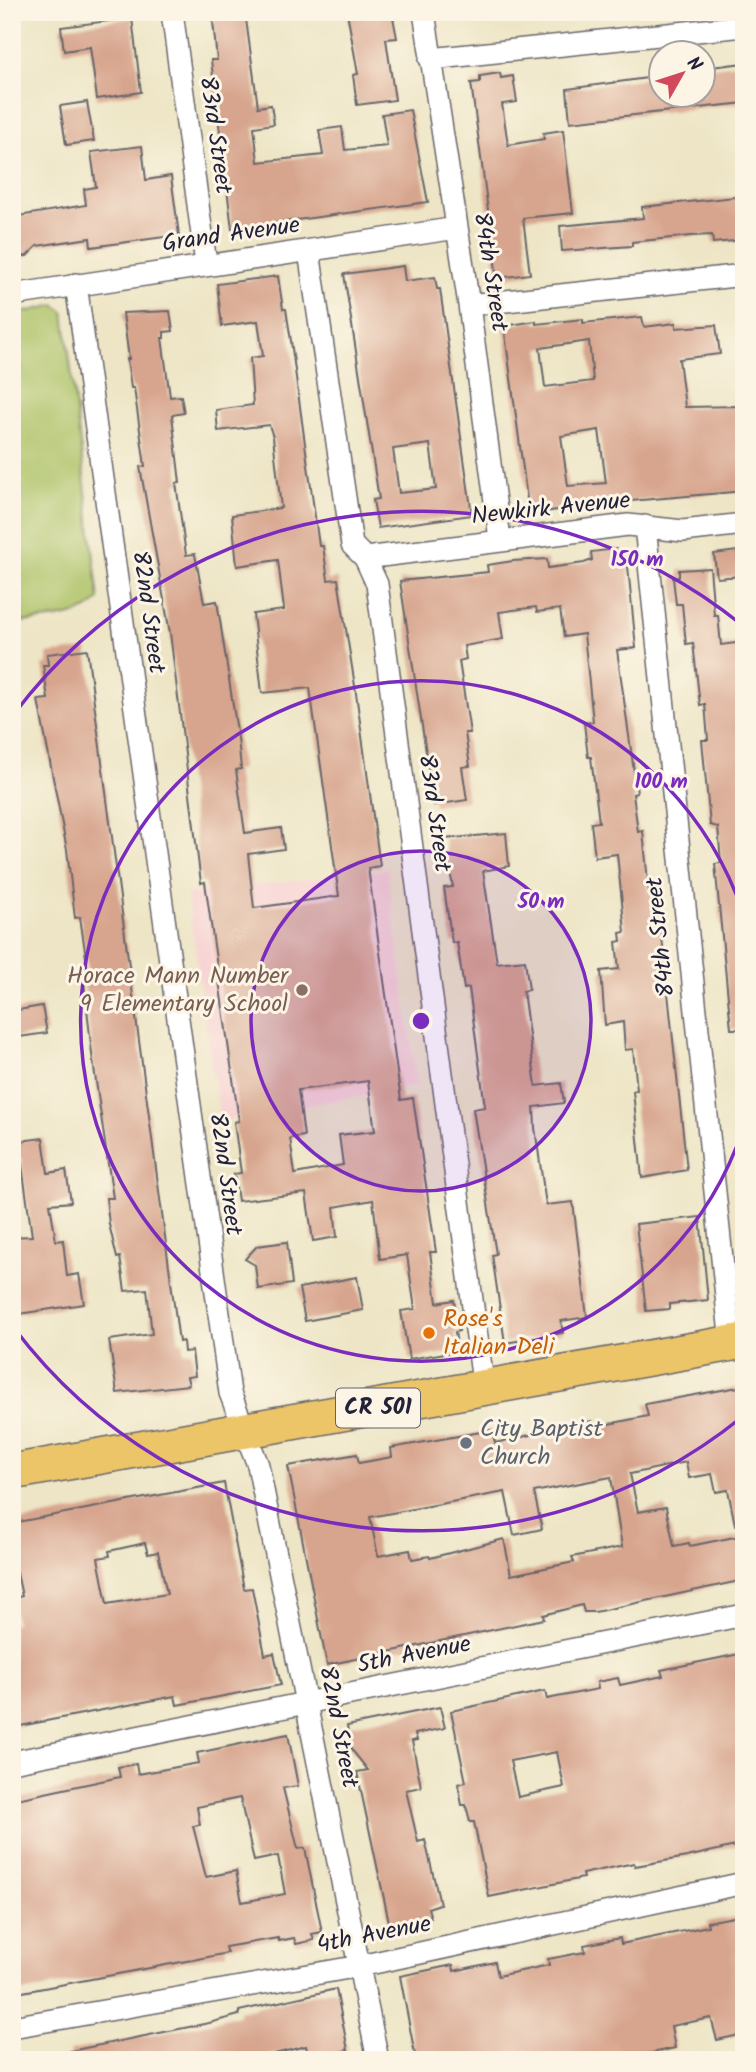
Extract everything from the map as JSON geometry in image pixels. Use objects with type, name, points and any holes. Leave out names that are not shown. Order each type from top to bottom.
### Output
[{"type":"main road","name":"CR 501","points":[[12,1472],[484,1390],[737,1342]]},
{"type":"street","name":"83rd Street","points":[[172,12],[206,264]]},
{"type":"street","name":"84th Street","points":[[424,12],[469,305],[500,539]]},
{"type":"street","points":[[430,59],[744,26]]},
{"type":"street","name":"Grand Avenue","points":[[12,295],[457,228]]},
{"type":"street","name":"83rd Street","points":[[309,251],[352,545],[365,558],[377,584],[484,1390]]},
{"type":"street","points":[[469,305],[744,275]]},
{"type":"street","name":"82nd Street","points":[[76,284],[228,1380],[257,1465],[379,2060]]},
{"type":"street","name":"Newkirk Avenue","points":[[365,558],[628,524],[683,531],[744,524]]},
{"type":"street","name":"84th Street","points":[[645,526],[737,1342]]},
{"type":"street","name":"5th Avenue","points":[[12,1762],[744,1615]]},
{"type":"street","name":"4th Avenue","points":[[12,2027],[360,1966],[744,1882]]},
{"type":"shaded area","name":"Horace Mann Number 9 Elementary School","points":[[387,869],[417,1086],[220,1121],[187,894]]},
{"type":"green space","points":[[55,305],[64,312],[99,599],[91,606],[71,615],[12,623],[12,315]]},
{"type":"building","points":[[212,12],[245,12],[258,107],[271,105],[274,124],[254,127],[258,162],[323,155],[319,130],[342,127],[345,150],[387,146],[382,114],[410,110],[428,202],[232,229],[211,60],[217,60]]},
{"type":"building","points":[[347,12],[392,12],[397,38],[386,39],[395,100],[357,105],[353,75],[358,74]]},
{"type":"building","points":[[132,18],[141,92],[97,99],[90,47],[64,51],[61,27]]},
{"type":"building","points":[[744,63],[744,103],[718,106],[718,66]]},
{"type":"building","points":[[500,73],[501,78],[513,76],[517,102],[502,104],[508,145],[544,139],[543,133],[563,130],[573,213],[523,218],[530,274],[497,278],[471,83],[480,82],[480,76]]},
{"type":"building","points":[[648,78],[648,108],[698,108],[570,122],[567,89]]},
{"type":"building","points":[[87,102],[94,141],[66,145],[60,106]]},
{"type":"building","points":[[142,146],[146,180],[171,176],[179,235],[91,247],[90,238],[37,246],[27,256],[12,257],[12,217],[86,205],[84,189],[96,187],[91,152]]},
{"type":"building","points":[[744,196],[744,240],[713,243],[712,235],[691,236],[632,242],[632,246],[562,251],[560,226],[643,218],[642,207]]},
{"type":"building","points":[[403,266],[405,281],[435,277],[437,289],[440,289],[472,515],[378,528],[373,500],[379,499],[344,274]],"holes":[[[430,444],[436,489],[399,493],[393,449]]]},
{"type":"building","points":[[278,276],[283,309],[286,309],[319,546],[323,546],[328,580],[338,579],[355,686],[380,866],[368,868],[401,1100],[413,1098],[436,1252],[430,1252],[437,1303],[454,1300],[459,1331],[455,1332],[458,1351],[409,1359],[401,1311],[415,1309],[407,1255],[380,1259],[373,1200],[334,1207],[337,1237],[313,1241],[306,1193],[238,1201],[234,1174],[241,1173],[234,1122],[239,1121],[205,882],[201,883],[170,633],[140,467],[145,466],[134,388],[131,388],[123,313],[170,311],[173,331],[164,332],[162,338],[170,397],[181,396],[184,413],[172,415],[180,483],[176,483],[186,555],[195,554],[204,603],[217,601],[238,738],[241,769],[236,770],[245,833],[281,828],[284,849],[248,854],[254,908],[339,896],[310,688],[262,693],[253,614],[284,610],[278,560],[237,566],[232,515],[281,508],[273,437],[269,425],[218,431],[216,410],[253,405],[250,358],[263,356],[258,321],[222,326],[217,284]],"holes":[[[368,1081],[375,1131],[339,1135],[343,1165],[295,1174],[290,1138],[304,1136],[298,1090]]]},
{"type":"building","points":[[642,317],[644,327],[676,323],[676,328],[716,325],[720,354],[679,359],[685,407],[744,406],[744,491],[607,503],[529,514],[504,326],[536,321],[536,324],[583,319],[583,323]],"holes":[[[589,341],[593,381],[545,387],[540,348]],[[599,430],[606,483],[568,486],[561,436]]]},
{"type":"building","points":[[616,549],[617,557],[627,556],[636,648],[617,650],[637,793],[633,794],[638,832],[643,831],[649,892],[653,892],[658,928],[661,928],[687,1170],[642,1178],[633,1091],[637,1090],[633,1049],[625,1050],[623,1022],[605,1025],[601,971],[619,969],[616,942],[621,941],[620,933],[625,932],[617,854],[595,857],[591,823],[599,822],[584,723],[593,722],[584,634],[564,637],[560,609],[537,612],[536,607],[499,612],[503,639],[464,646],[466,659],[459,661],[470,733],[465,733],[470,766],[462,767],[467,800],[434,805],[400,581],[488,572],[487,565],[513,561],[547,559],[548,568],[584,563],[592,560],[591,552]]},
{"type":"building","points":[[737,551],[740,576],[717,578],[714,554]]},
{"type":"building","points":[[710,568],[714,615],[718,615],[721,645],[744,642],[744,1029],[731,1029],[715,864],[721,863],[718,827],[710,825],[702,740],[708,740],[705,704],[700,705],[693,643],[686,644],[682,604],[676,604],[673,578],[679,577],[679,570]]},
{"type":"building","points":[[87,649],[179,1342],[183,1341],[184,1352],[192,1351],[195,1376],[187,1377],[189,1385],[117,1393],[109,1340],[152,1334],[147,1289],[125,1291],[120,1257],[117,1258],[109,1224],[106,1198],[113,1198],[92,1054],[83,972],[88,971],[80,917],[75,918],[67,850],[38,700],[48,699],[43,665],[48,665],[47,654]]},
{"type":"building","points":[[506,833],[509,866],[483,871],[497,963],[525,960],[529,990],[523,991],[536,1086],[561,1083],[564,1103],[534,1107],[535,1128],[546,1205],[573,1202],[587,1317],[561,1321],[563,1333],[505,1343],[492,1255],[496,1254],[473,1109],[485,1107],[469,988],[464,989],[457,942],[452,943],[444,888],[453,887],[444,839]]},
{"type":"building","points":[[42,1006],[47,1033],[12,1038],[12,1011]]},
{"type":"building","points":[[43,1138],[48,1173],[66,1170],[71,1202],[50,1204],[56,1241],[63,1240],[67,1276],[79,1274],[84,1304],[12,1315],[12,1237],[32,1236],[21,1158],[12,1159],[12,1142]]},
{"type":"building","points":[[700,1217],[708,1300],[670,1304],[670,1309],[646,1311],[636,1224]]},
{"type":"building","points":[[287,1242],[292,1284],[258,1289],[255,1265],[245,1259],[257,1246]]},
{"type":"building","points":[[357,1277],[363,1310],[305,1321],[299,1288]]},
{"type":"building","points":[[744,1386],[744,1524],[735,1525],[728,1490],[716,1492],[712,1474],[689,1478],[686,1462],[630,1474],[638,1512],[666,1507],[674,1546],[689,1543],[690,1546],[744,1535],[744,1580],[595,1612],[584,1612],[582,1605],[543,1615],[544,1619],[327,1665],[288,1466],[357,1454],[359,1463],[392,1457],[391,1448],[492,1430],[495,1443],[592,1421],[594,1427],[648,1416],[645,1404]],"holes":[[[611,1477],[622,1547],[572,1557],[574,1562],[511,1575],[504,1539],[430,1558],[412,1559],[410,1550],[378,1556],[370,1517],[505,1492],[514,1535],[542,1529],[534,1492]]]},
{"type":"building","points":[[224,1483],[244,1589],[252,1588],[265,1655],[274,1653],[281,1685],[177,1705],[175,1696],[15,1727],[12,1624],[16,1623],[12,1599],[22,1596],[12,1550],[12,1523]],"holes":[[[145,1543],[148,1554],[158,1552],[167,1594],[107,1604],[98,1558],[110,1556],[109,1551]]]},
{"type":"building","points":[[744,1653],[744,1844],[635,1866],[634,1863],[582,1874],[583,1878],[489,1897],[474,1822],[470,1822],[466,1805],[462,1805],[458,1784],[466,1782],[451,1711],[545,1691],[547,1699],[598,1689],[597,1682],[618,1678],[620,1685],[663,1676],[661,1670]],"holes":[[[557,1752],[564,1787],[518,1797],[510,1761]]]},
{"type":"building","points":[[440,1707],[445,1728],[415,1734],[417,1740],[412,1741],[421,1787],[406,1790],[418,1842],[425,1840],[440,1904],[428,1908],[431,1918],[390,1927],[357,1772],[368,1770],[351,1749],[347,1726]]},
{"type":"building","points":[[288,1734],[298,1786],[283,1788],[298,1849],[305,1848],[322,1932],[312,1934],[314,1940],[296,1944],[294,1938],[279,1941],[278,1938],[225,1947],[227,1953],[12,1994],[12,1876],[18,1875],[12,1846],[12,1800],[120,1777],[118,1767],[136,1764],[138,1774],[199,1763],[197,1753]],"holes":[[[240,1798],[254,1861],[278,1856],[285,1894],[242,1902],[236,1871],[206,1877],[193,1826],[200,1825],[197,1807]]]},
{"type":"building","points":[[744,1915],[744,2034],[717,2040],[711,2018],[671,2026],[675,2048],[619,2060],[416,2060],[400,1976],[453,1965],[454,1971],[495,1962],[498,1976],[549,1965],[548,1959],[585,1952],[584,1945],[620,1938],[621,1944],[708,1926],[707,1922]]},
{"type":"building","points":[[336,1989],[348,2050],[309,2058],[306,2046],[251,2060],[71,2060],[70,2051],[209,2023],[239,2015],[239,2011]]},
{"type":"place","name":"Horace Mann Number 9 Elementary School","points":[[302,990]]},
{"type":"place","name":"Rose's Italian Deli","points":[[429,1333]]},
{"type":"place","name":"City Baptist Church","points":[[466,1443]]}]
